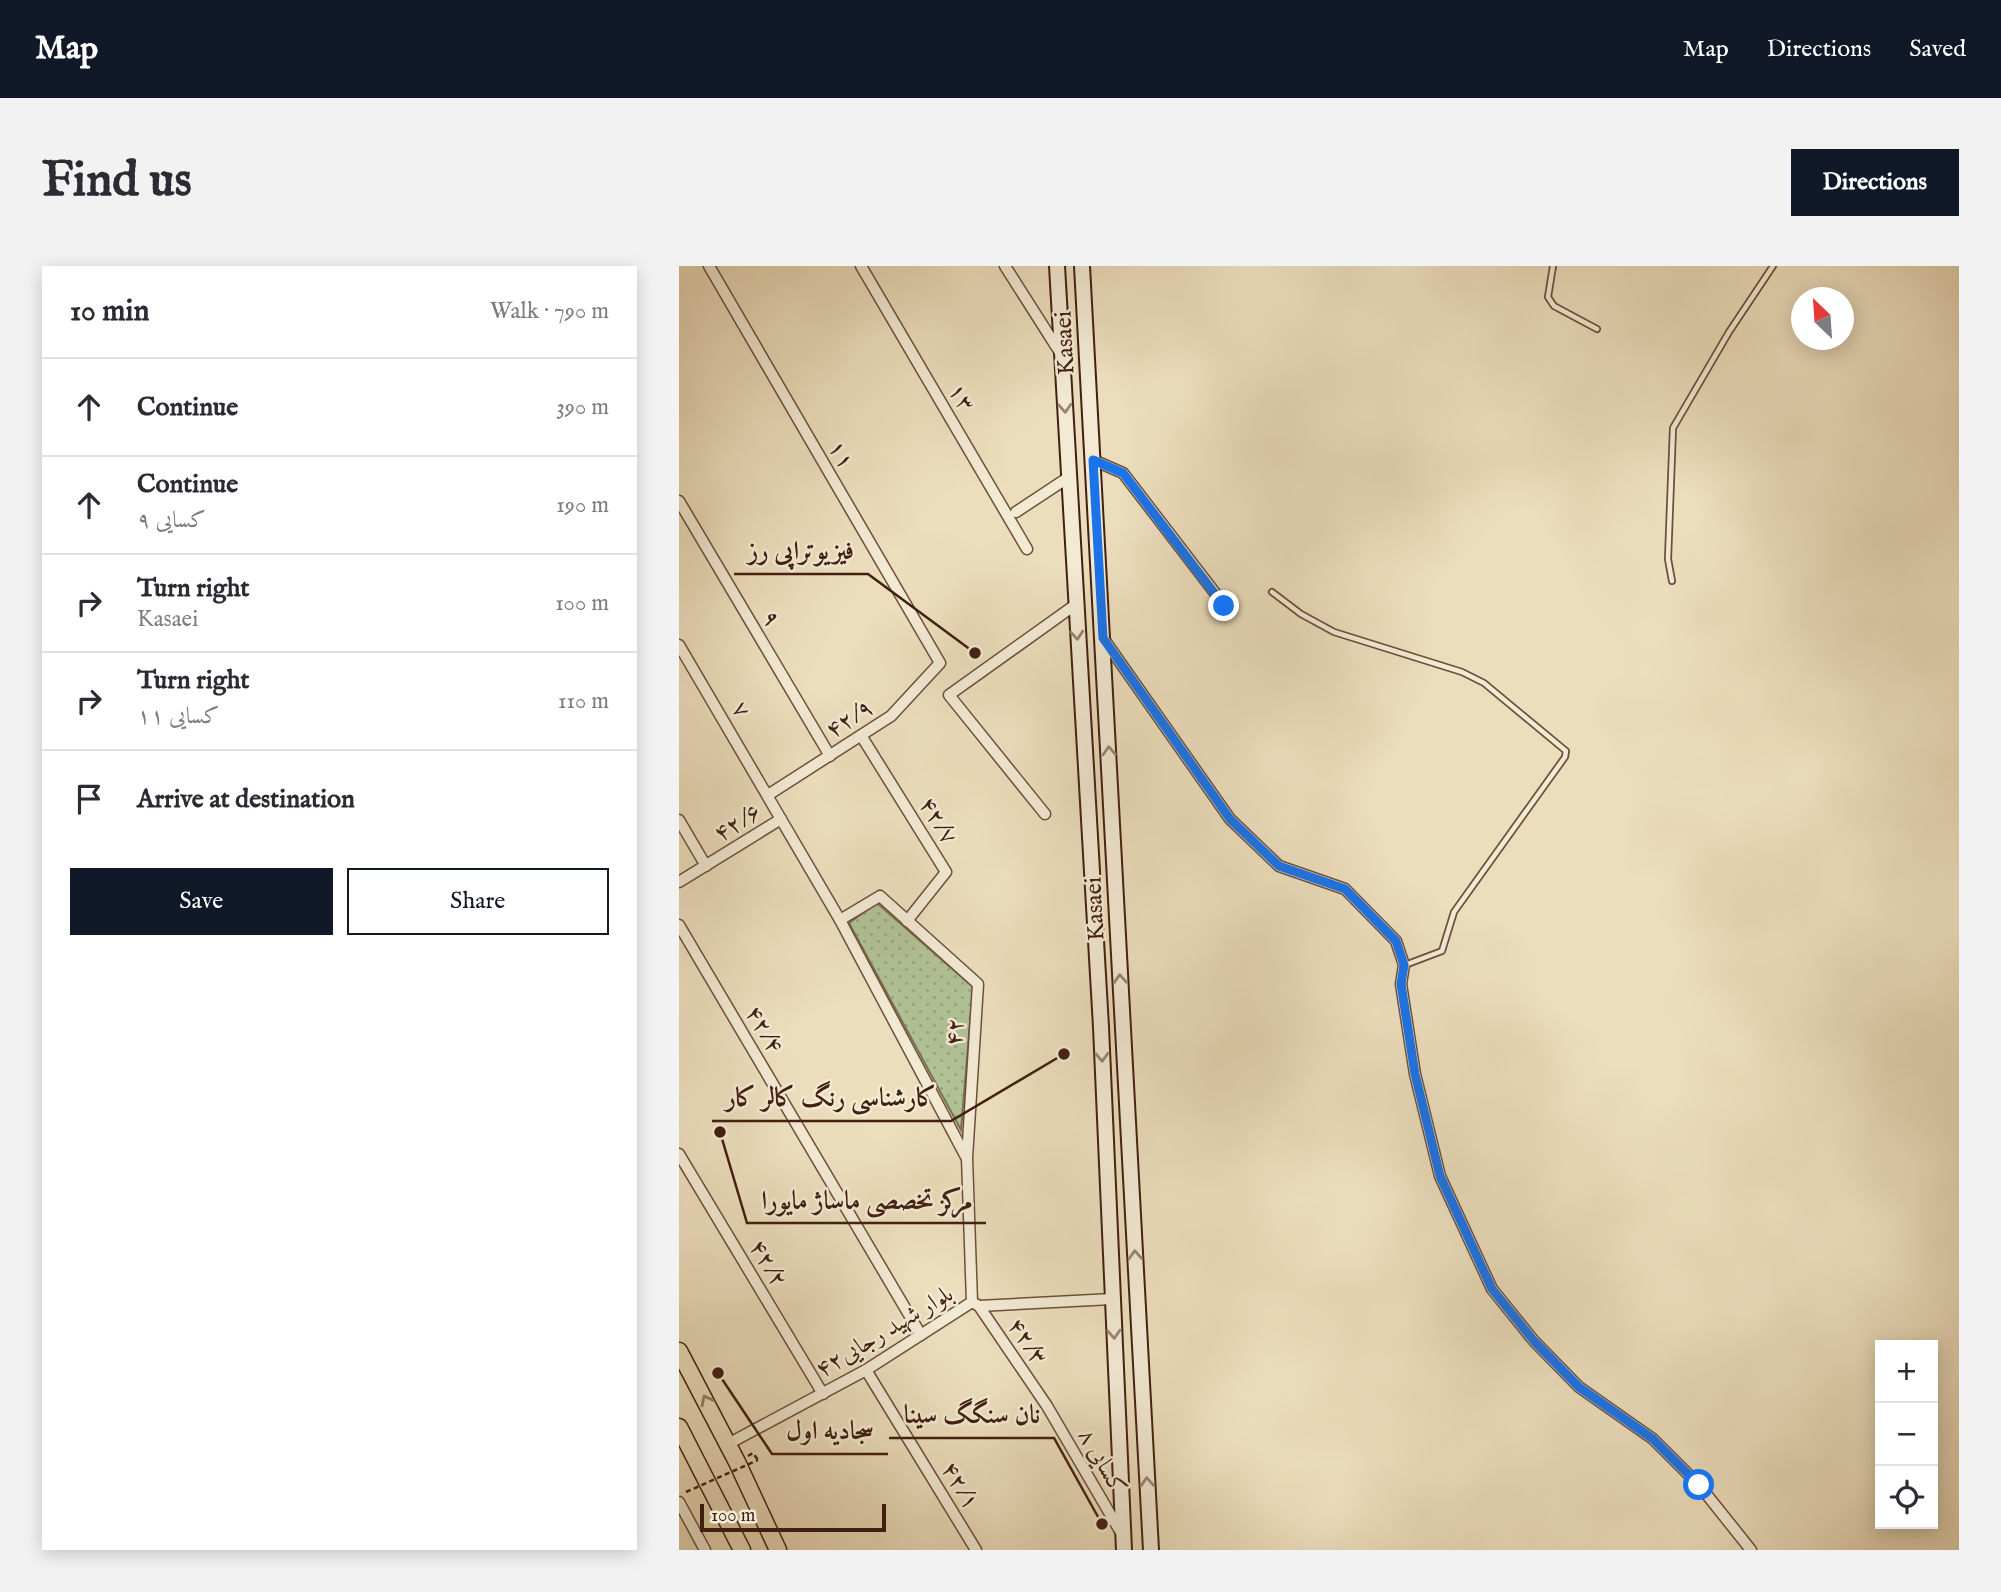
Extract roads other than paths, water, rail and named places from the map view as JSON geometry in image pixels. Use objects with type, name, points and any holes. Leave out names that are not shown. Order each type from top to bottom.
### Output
[{"type":"main road","name":"Kasaei","points":[[1057,266],[1101,1027],[1124,1544]]},
{"type":"main road","name":"Kasaei","points":[[1082,266],[1151,1550]]},
{"type":"main road","points":[[1101,1027],[1122,1026]]},
{"type":"main road","points":[[679,1350],[729,1444],[778,1550]]},
{"type":"main road","points":[[679,1427],[742,1550]]},
{"type":"street","name":"۱۱","points":[[709,266],[940,663]]},
{"type":"street","name":"۱۳","points":[[860,266],[1027,549]]},
{"type":"street","points":[[1005,266],[1062,356]]},
{"type":"street","points":[[1093,460],[1123,473],[1224,606]]},
{"type":"street","points":[[1016,513],[1069,477]]},
{"type":"street","name":"۹","points":[[679,501],[829,755]]},
{"type":"street","points":[[1045,814],[949,695],[1075,605]]},
{"type":"street","points":[[1103,638],[1230,819],[1279,866],[1345,889],[1396,941],[1404,965],[1401,984],[1415,1074],[1440,1176],[1492,1289],[1534,1341],[1579,1387],[1653,1439],[1699,1485],[1751,1550]]},
{"type":"street","name":"۷","points":[[679,645],[768,795]]},
{"type":"street","name":"۴۲/۹","points":[[768,795],[891,716],[940,663]]},
{"type":"street","name":"۴۲/۷","points":[[862,737],[946,872],[907,921]]},
{"type":"street","name":"۴۲","points":[[768,795],[840,920],[967,1158]]},
{"type":"street","name":"۴۲/۶","points":[[679,882],[781,819]]},
{"type":"street","points":[[679,820],[706,866]]},
{"type":"street","name":"۴۲","points":[[840,920],[880,896],[978,984],[967,1158]]},
{"type":"street","name":"۴۲/۴","points":[[679,925],[921,1335]]},
{"type":"street","name":"۴۲/۲","points":[[679,1154],[823,1394]]},
{"type":"street","name":"بلوار شهید رجایی۴۲","points":[[729,1444],[866,1370],[975,1304],[967,1158]]},
{"type":"street","points":[[975,1304],[1019,1305],[1112,1299]]},
{"type":"street","name":"۴۲/۳","points":[[975,1304],[1047,1406]]},
{"type":"street","name":"۴۲/۱","points":[[866,1370],[976,1550]]},
{"type":"street","name":"۸ کسایی","points":[[1047,1406],[1124,1544]]},
{"type":"street","points":[[679,1502],[705,1550]]},
{"type":"lane","points":[[1553,266],[1548,297],[1554,306],[1597,329]]},
{"type":"lane","points":[[1672,581],[1668,559],[1673,428],[1729,332],[1773,266]]},
{"type":"lane","points":[[1272,592],[1301,614],[1334,632],[1462,671],[1484,683],[1566,751],[1566,757],[1454,912],[1443,951],[1404,965]]},
{"type":"place","name":"فیزیوتراپی رز","points":[[975,653]]},
{"type":"place","name":"کارشناسی رنگ کالر کار","points":[[1064,1054]]},
{"type":"place","name":"مرکز تخصصی ماساژ مایورا","points":[[720,1132]]},
{"type":"place","name":"سجادیه اول","points":[[718,1373]]},
{"type":"place","name":"نان سنگگ سینا","points":[[1102,1524]]}]
